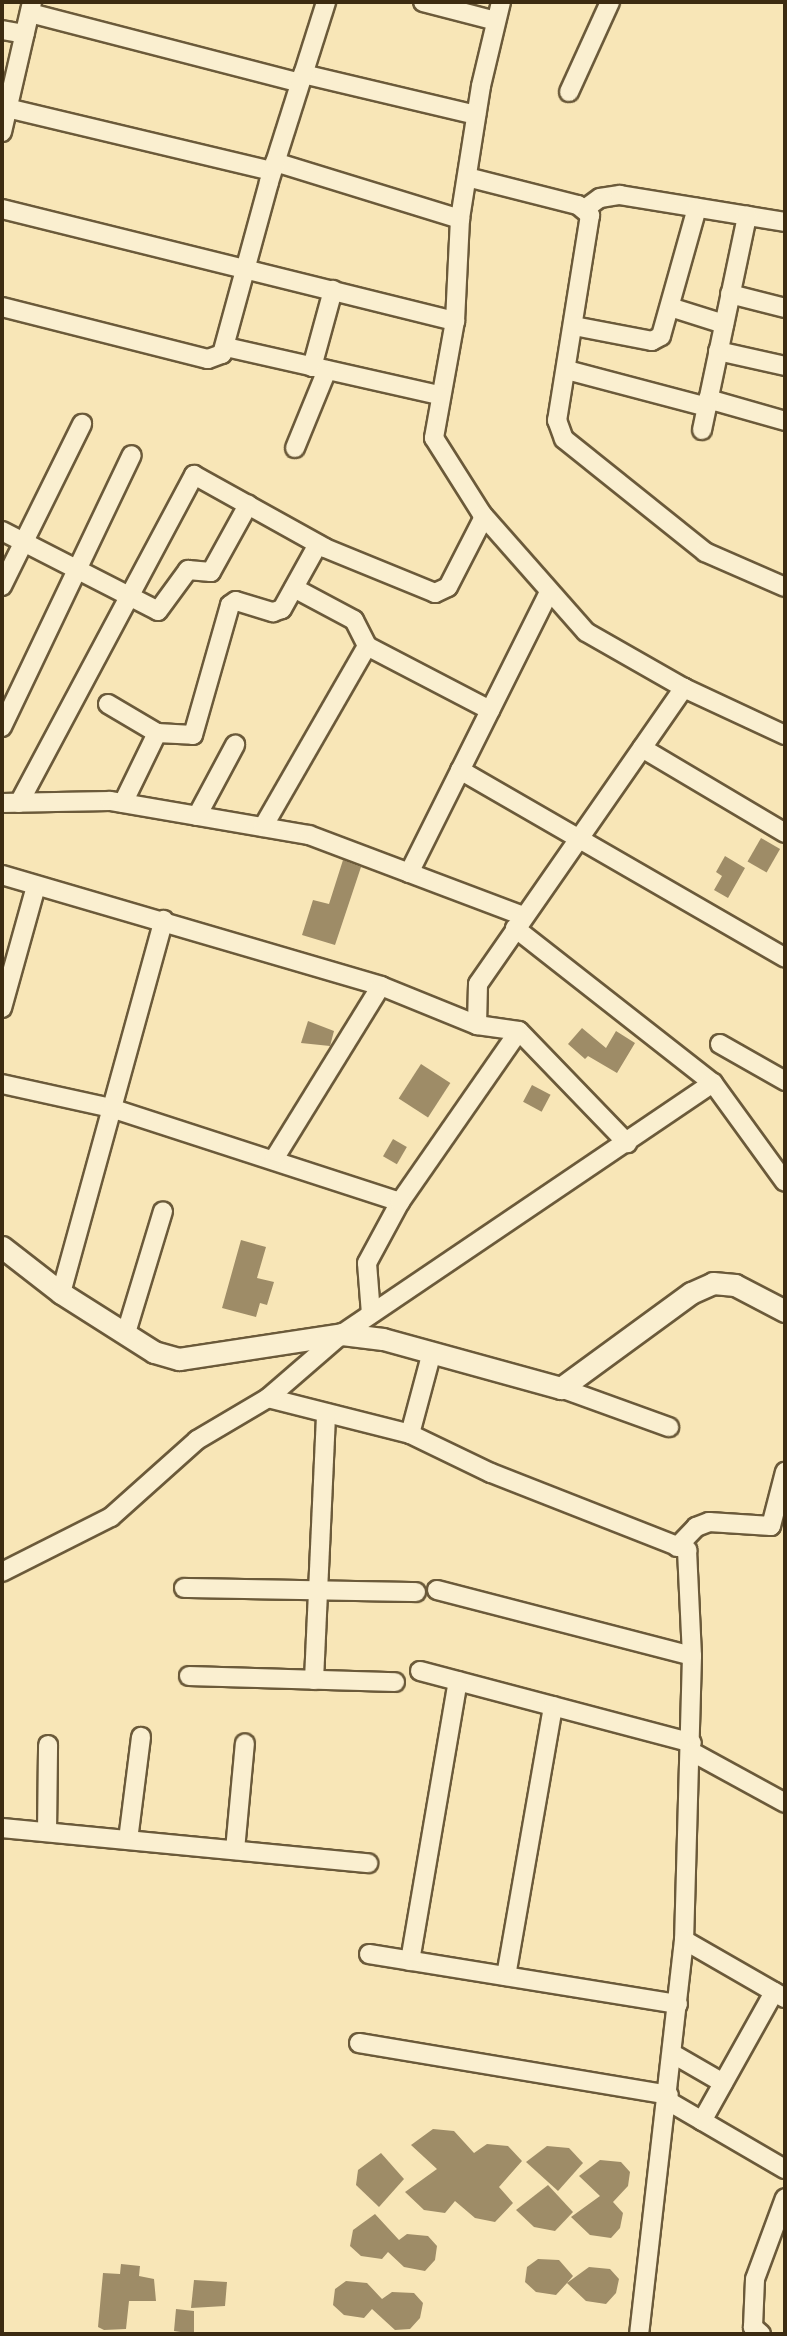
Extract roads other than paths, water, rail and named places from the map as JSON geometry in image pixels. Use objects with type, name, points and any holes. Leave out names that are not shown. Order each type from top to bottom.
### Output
[{"type":"street","points":[[2,307],[208,359],[226,347],[274,167],[326,2]]},
{"type":"street","points":[[423,2],[496,21]]},
{"type":"street","points":[[501,2],[476,115],[460,219],[455,321],[439,395],[434,438],[484,517],[586,632],[684,688],[785,735]]},
{"type":"street","points":[[569,92],[610,2]]},
{"type":"street","points":[[2,132],[31,7],[301,78],[476,115]]},
{"type":"street","points":[[2,30],[25,34]]},
{"type":"street","points":[[7,108],[274,167],[460,219]]},
{"type":"street","points":[[467,177],[586,208],[609,195],[785,222]]},
{"type":"street","points":[[586,208],[592,223],[557,421],[564,439],[705,552],[785,587]]},
{"type":"street","points":[[574,326],[652,341],[664,330],[697,208]]},
{"type":"street","points":[[2,209],[455,321]]},
{"type":"street","points":[[702,430],[747,216]]},
{"type":"street","points":[[295,448],[320,368],[332,290]]},
{"type":"street","points":[[730,294],[784,303]]},
{"type":"street","points":[[670,307],[724,324]]},
{"type":"street","points":[[226,347],[439,395]]},
{"type":"street","points":[[718,351],[785,366]]},
{"type":"street","points":[[567,370],[785,421]]},
{"type":"street","points":[[2,586],[82,425]]},
{"type":"street","points":[[2,727],[132,455]]},
{"type":"street","points":[[484,517],[448,587],[435,593],[318,544],[194,475],[128,599],[11,803],[123,803],[309,835],[409,873],[519,922],[713,1083],[785,1182]]},
{"type":"street","points":[[2,531],[128,599],[159,611],[188,570],[211,572],[247,505]]},
{"type":"street","points":[[108,704],[157,733],[184,738],[193,735],[230,605],[236,601],[278,612],[294,589],[318,544]]},
{"type":"street","points":[[294,589],[355,620],[367,646],[490,710]]},
{"type":"street","points":[[409,873],[549,592]]},
{"type":"street","points":[[263,827],[367,646]]},
{"type":"street","points":[[477,1025],[478,984],[684,688]]},
{"type":"street","points":[[123,803],[157,733]]},
{"type":"street","points":[[197,816],[235,745]]},
{"type":"street","points":[[642,748],[785,834]]},
{"type":"street","points":[[460,771],[785,958]]},
{"type":"street","points":[[2,875],[164,920],[381,986],[477,1025],[519,1031],[627,1143]]},
{"type":"street","points":[[2,1008],[36,886]]},
{"type":"street","points":[[61,1293],[164,920]]},
{"type":"street","points":[[274,1159],[381,986]]},
{"type":"street","points":[[371,1314],[367,1263],[400,1202],[519,1031]]},
{"type":"street","points":[[720,1044],[785,1081]]},
{"type":"street","points":[[2,1572],[111,1517],[197,1440],[268,1398],[342,1334],[713,1083]]},
{"type":"street","points":[[2,1084],[111,1108],[400,1202]]},
{"type":"street","points":[[126,1333],[163,1211]]},
{"type":"street","points":[[2,1247],[61,1293],[154,1352],[179,1359],[342,1334],[432,1352],[561,1388],[670,1427]]},
{"type":"street","points":[[561,1388],[691,1293],[713,1283],[735,1285],[783,1304]]},
{"type":"street","points":[[411,1434],[432,1352]]},
{"type":"street","points":[[268,1398],[411,1434],[491,1473],[687,1550],[692,1656],[692,1748],[684,1940],[639,2334]]},
{"type":"street","points":[[314,1680],[326,1413]]},
{"type":"street","points":[[677,1547],[696,1527],[709,1522],[771,1526],[785,1472]]},
{"type":"street","points":[[184,1588],[416,1592]]},
{"type":"street","points":[[438,1590],[692,1656]]},
{"type":"street","points":[[420,1671],[553,1706],[692,1748],[785,1803]]},
{"type":"street","points":[[189,1676],[395,1682]]},
{"type":"street","points":[[410,1961],[458,1681]]},
{"type":"street","points":[[506,1976],[553,1706]]},
{"type":"street","points":[[128,1840],[141,1737]]},
{"type":"street","points":[[234,1850],[245,1743]]},
{"type":"street","points":[[47,1832],[48,1745]]},
{"type":"street","points":[[2,1828],[368,1863]]},
{"type":"street","points":[[684,1940],[780,1995],[723,2083],[702,2121]]},
{"type":"street","points":[[369,1954],[678,2004]]},
{"type":"street","points":[[359,2043],[668,2098],[785,2169]]},
{"type":"street","points":[[673,2054],[723,2083]]},
{"type":"street","points":[[761,2334],[753,2327],[755,2279],[785,2198]]}]
